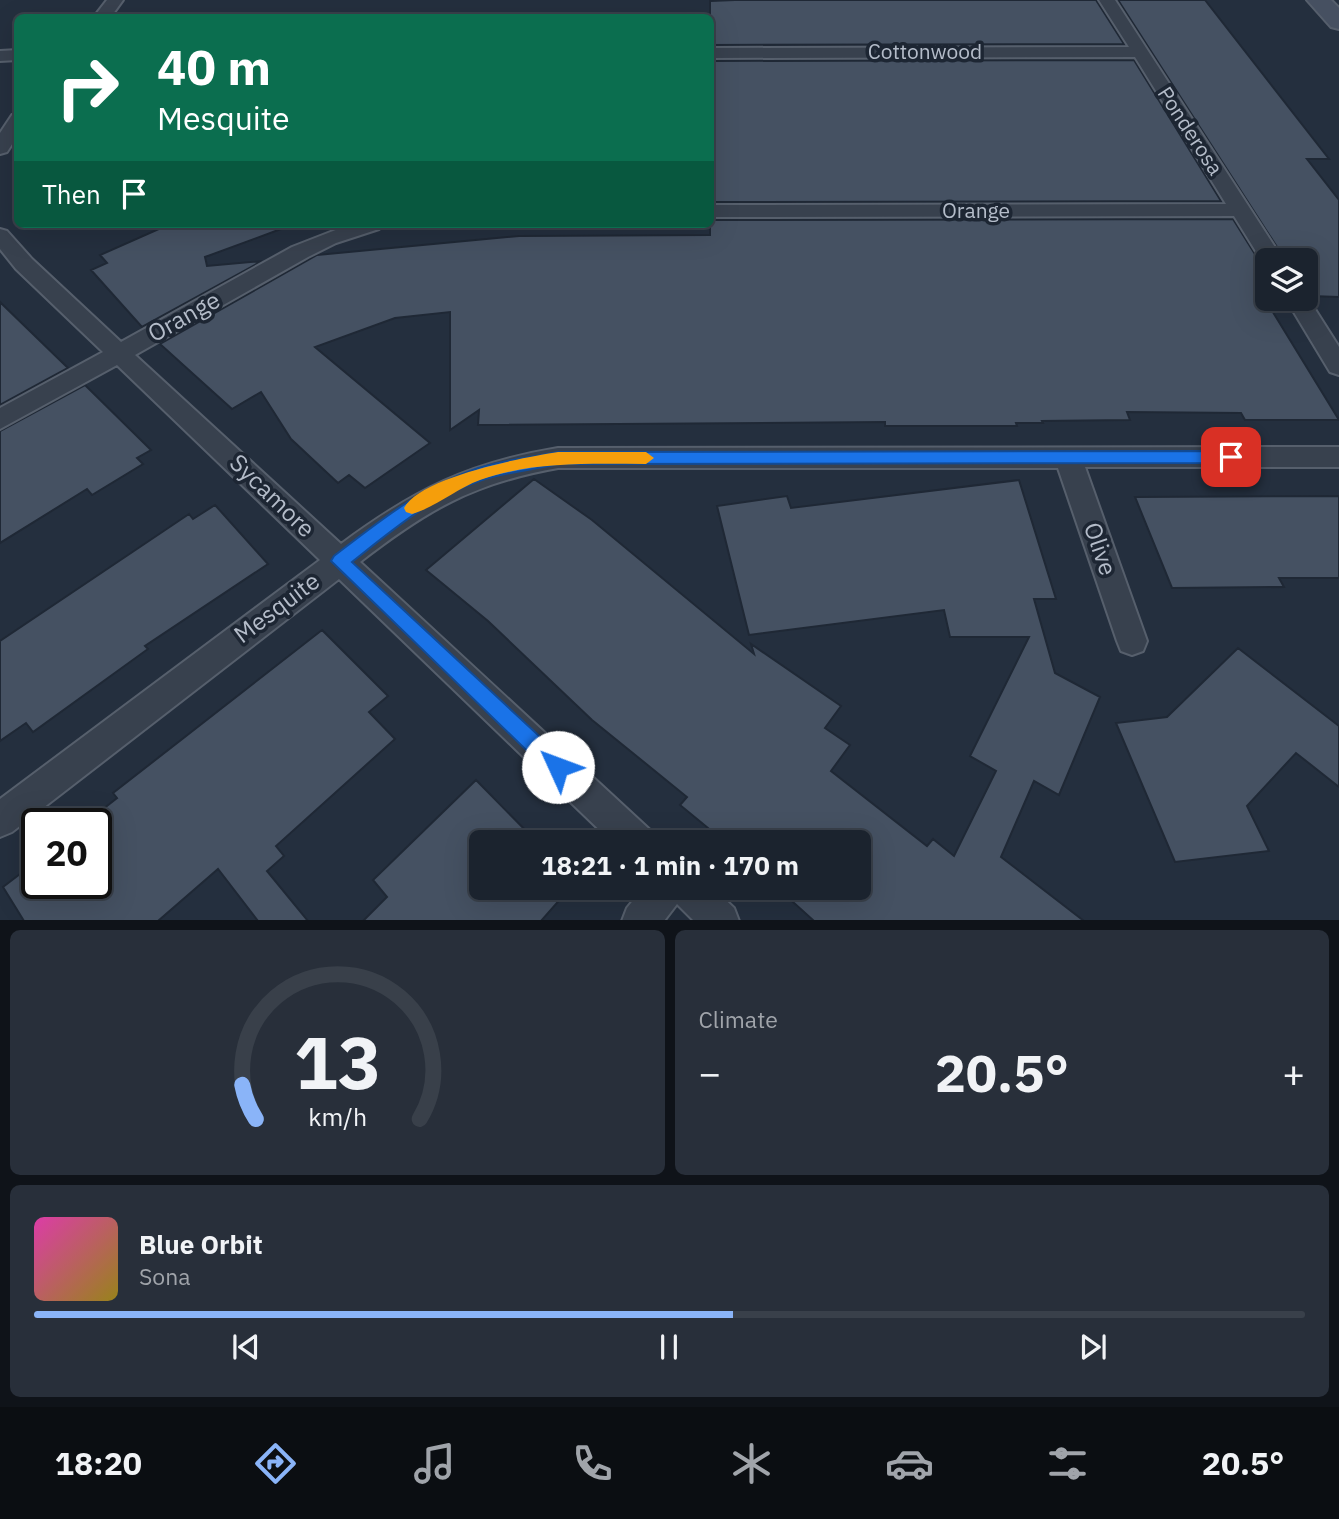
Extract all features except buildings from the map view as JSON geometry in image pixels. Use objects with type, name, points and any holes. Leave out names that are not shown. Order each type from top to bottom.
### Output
[{"type":"main road","points":[[1318,0],[1339,22]]},
{"type":"lane","points":[[104,14],[115,0]]},
{"type":"lane","name":"Ponderosa","points":[[1107,0],[1265,248]]},
{"type":"lane","name":"Cottonwood","points":[[714,53],[1139,52]]},
{"type":"lane","points":[[0,148],[14,125]]},
{"type":"lane","name":"Orange","points":[[714,211],[1241,210]]},
{"type":"lane","name":"Orange","points":[[0,419],[300,252],[329,238],[360,228]]},
{"type":"lane","name":"Sycamore","points":[[0,236],[24,264],[625,830]]},
{"type":"lane","points":[[1305,311],[1339,366]]},
{"type":"lane","name":"Olive","points":[[1068,457],[1132,641]]},
{"type":"lane","name":"Mesquite","points":[[0,820],[398,517],[437,492],[477,475],[558,458],[1339,457]]},
{"type":"lane","points":[[640,920],[657,900]]},
{"type":"lane","points":[[700,900],[721,920]]},
{"type":"slow traffic","points":[[412,508],[437,492],[477,475],[520,464],[558,458],[646,458]]},
{"type":"route","points":[[558,767],[340,561],[398,517],[437,492],[477,475],[558,458],[1231,457]]}]
